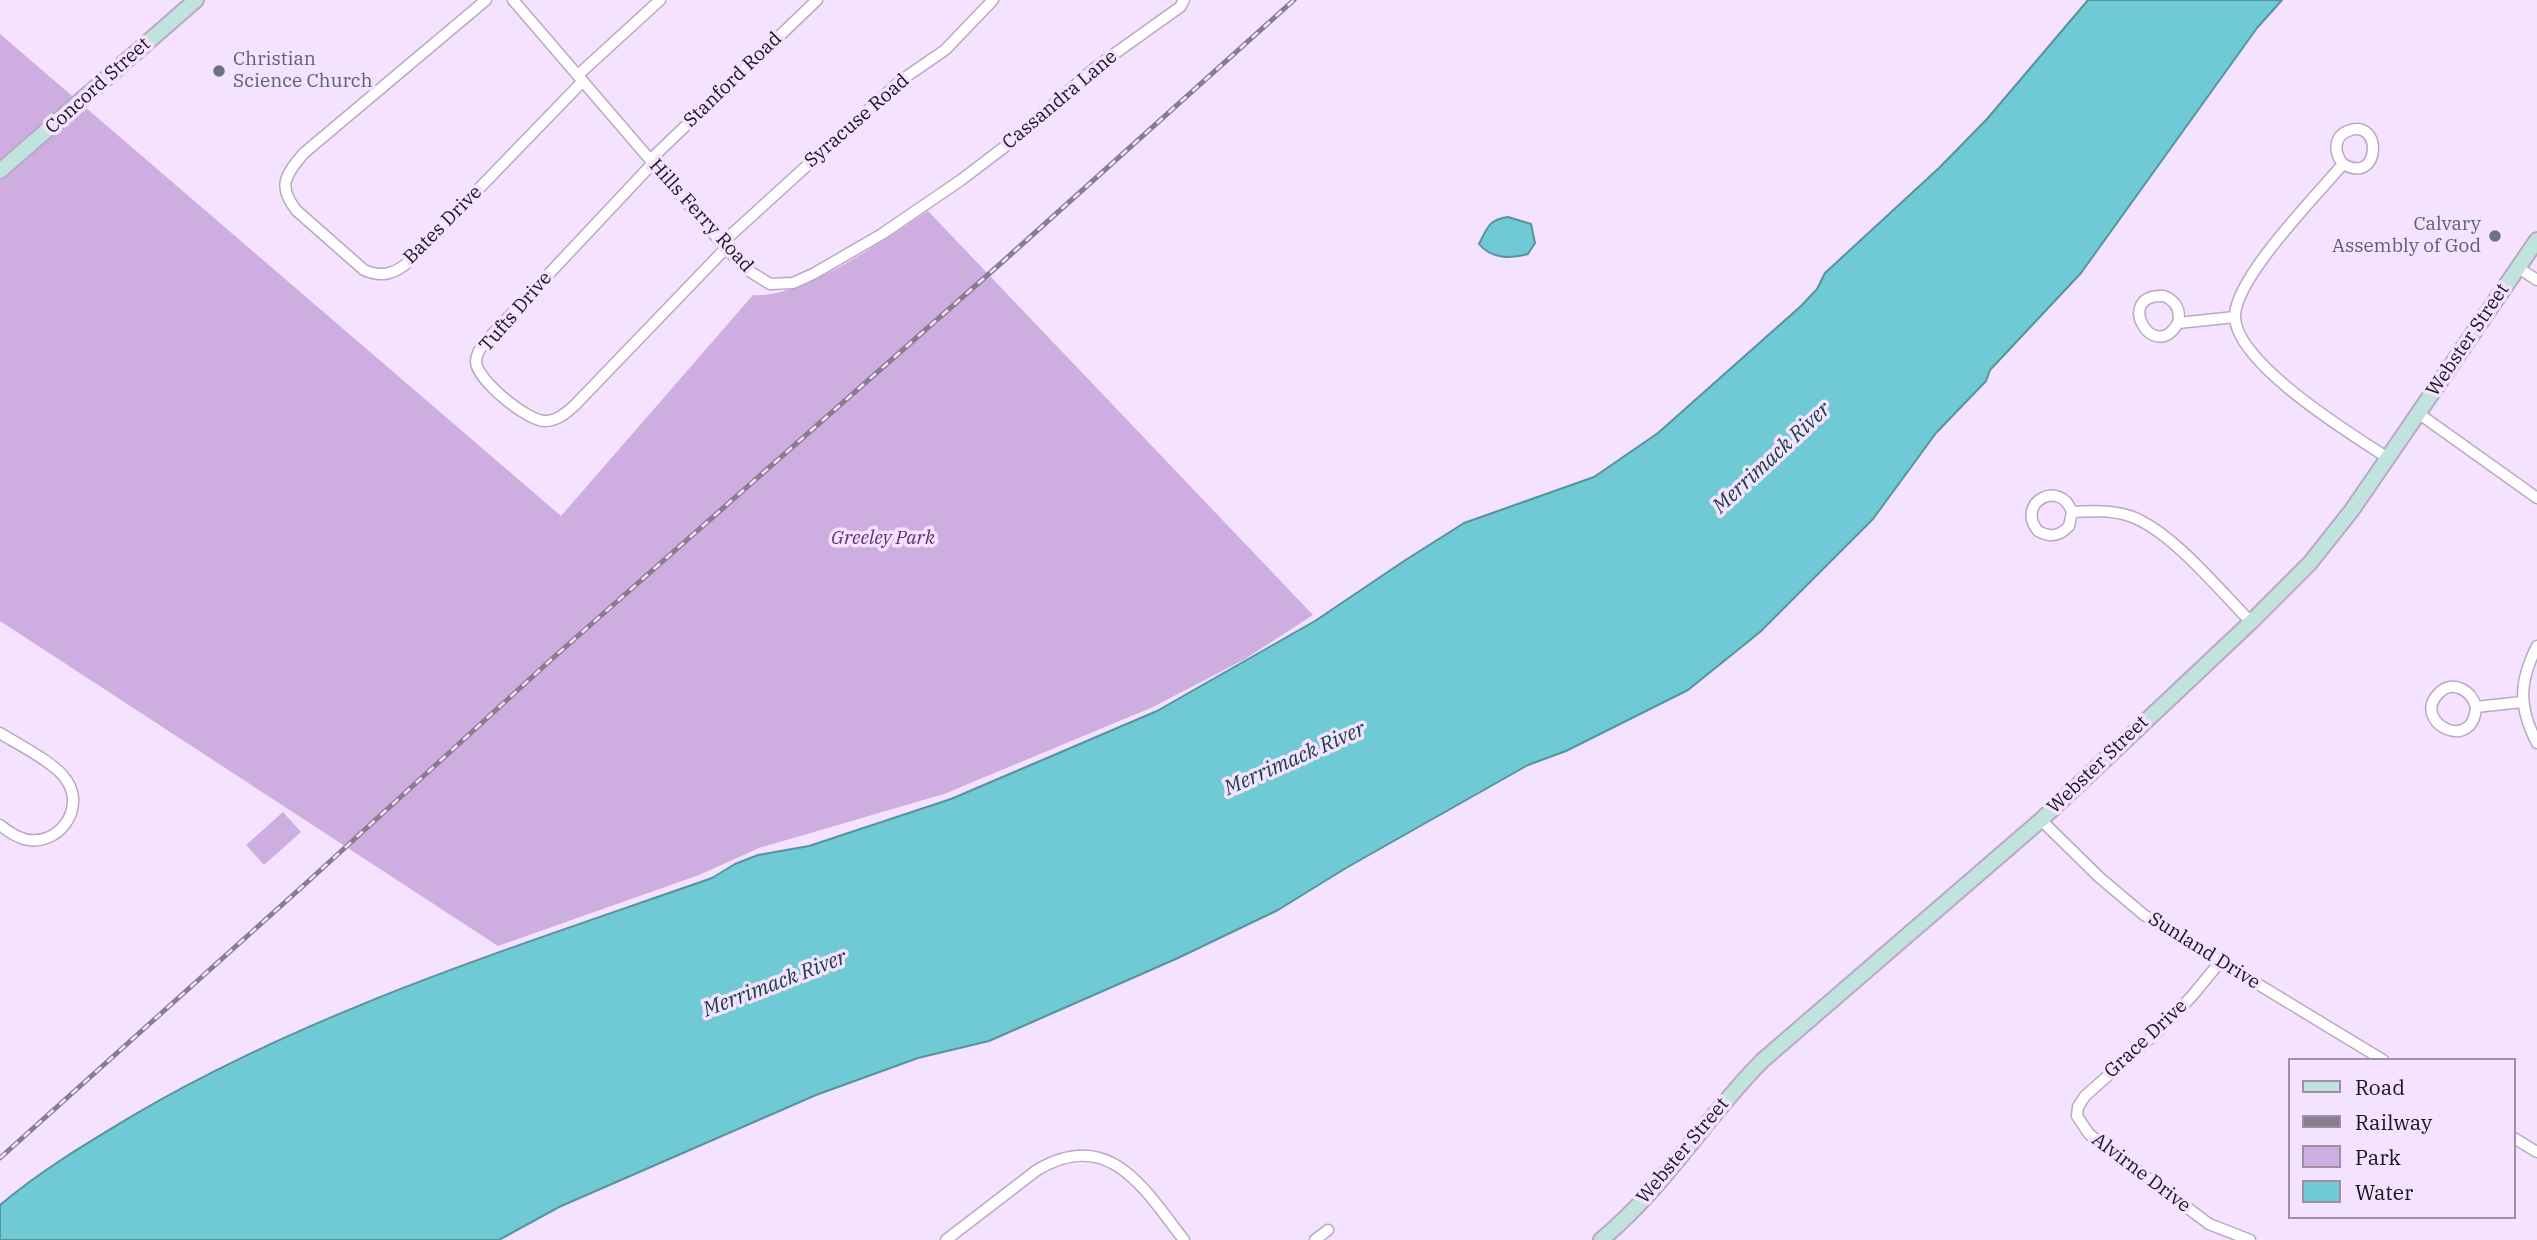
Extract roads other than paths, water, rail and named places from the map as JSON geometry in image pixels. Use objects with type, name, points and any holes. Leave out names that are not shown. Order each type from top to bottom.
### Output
[{"type":"main road","name":"Concord Street","points":[[0,172],[195,0]]},
{"type":"main road","name":"Webster Street","points":[[1601,1240],[1653,1188],[1739,1084],[1763,1060],[2041,820],[2311,562],[2388,458],[2537,240]]},
{"type":"street","name":"Bates Drive","points":[[486,0],[304,153],[290,170],[284,191],[296,211],[364,270],[374,275],[386,275],[406,264],[581,78],[660,0]]},
{"type":"street","name":"Hills Ferry Road","points":[[513,0],[724,245],[759,279],[770,284],[793,283],[813,274],[882,234],[934,199]]},
{"type":"street","name":"Stanford Road","points":[[652,162],[817,0]]},
{"type":"street","name":"Syracuse Road","points":[[724,245],[900,81],[945,50],[993,0]]},
{"type":"street","name":"Cassandra Lane","points":[[934,199],[1007,145],[1096,67],[1180,8],[1184,0]]},
{"type":"street","name":"Tufts Drive","points":[[652,162],[485,342],[478,352],[476,364],[481,375],[522,413],[544,422],[556,420],[574,406],[724,245]]},
{"type":"street","points":[[2343,164],[2244,287],[2235,317],[2244,342],[2268,372],[2328,418],[2388,458]]},
{"type":"street","points":[[2517,267],[2537,280]]},
{"type":"street","points":[[2178,323],[2178,310],[2170,299],[2164,296],[2150,297],[2141,307],[2139,314],[2142,326],[2151,334],[2170,333],[2178,323],[2235,317]]},
{"type":"street","points":[[2418,413],[2537,498]]},
{"type":"street","points":[[2049,495],[2061,497],[2072,512],[2069,526],[2058,535],[2038,531],[2032,519],[2037,501],[2049,495]]},
{"type":"street","points":[[2072,512],[2121,514],[2151,526],[2178,548],[2251,622]]},
{"type":"street","points":[[2537,646],[2522,686],[2522,702],[2529,729],[2537,743]]},
{"type":"street","points":[[2451,687],[2471,694],[2476,707],[2473,722],[2468,727],[2454,731],[2440,726],[2432,713],[2434,699],[2451,687]]},
{"type":"street","points":[[2476,707],[2522,702]]},
{"type":"street","points":[[0,733],[61,772],[73,795],[69,820],[61,830],[50,837],[25,839],[0,825]]},
{"type":"street","name":"Sunland Drive","points":[[2041,820],[2123,899],[2220,962],[2381,1058]]},
{"type":"street","name":"Grace Drive","points":[[2077,1116],[2078,1107],[2085,1096],[2169,1020],[2220,962]]},
{"type":"street","name":"Alvirne Drive","points":[[2077,1116],[2089,1134],[2210,1224],[2250,1240]]},
{"type":"street","points":[[2516,1139],[2537,1152]]},
{"type":"street","points":[[946,1240],[1037,1170],[1050,1162],[1079,1155],[1106,1159],[1132,1175],[1184,1240]]},
{"type":"street","points":[[1315,1240],[1328,1230]]},
{"type":"water","name":"Merrimack River","points":[[2088,0],[2282,0],[2257,28],[2081,273],[1990,370],[1986,381],[1936,433],[1873,519],[1760,632],[1688,690],[1566,751],[1528,765],[1346,868],[1278,910],[1178,958],[989,1041],[918,1058],[816,1095],[559,1207],[499,1240],[0,1240],[0,1205],[31,1181],[132,1116],[271,1044],[416,983],[712,878],[735,864],[758,855],[809,846],[951,799],[1157,711],[1315,621],[1464,523],[1594,477],[1658,433],[1801,306],[1817,289],[1825,273],[1939,168],[1987,119]]},
{"type":"water","points":[[1508,217],[1531,224],[1535,243],[1528,254],[1515,257],[1495,255],[1479,244],[1492,222]]},
{"type":"railway","points":[[0,1158],[554,657],[999,265],[1294,0]]},
{"type":"place","name":"Christian Science Church","points":[[219,71]]},
{"type":"place","name":"Calvary Assembly of God","points":[[2495,236]]},
{"type":"park label","name":"Greeley Park","points":[[883,539]]}]
